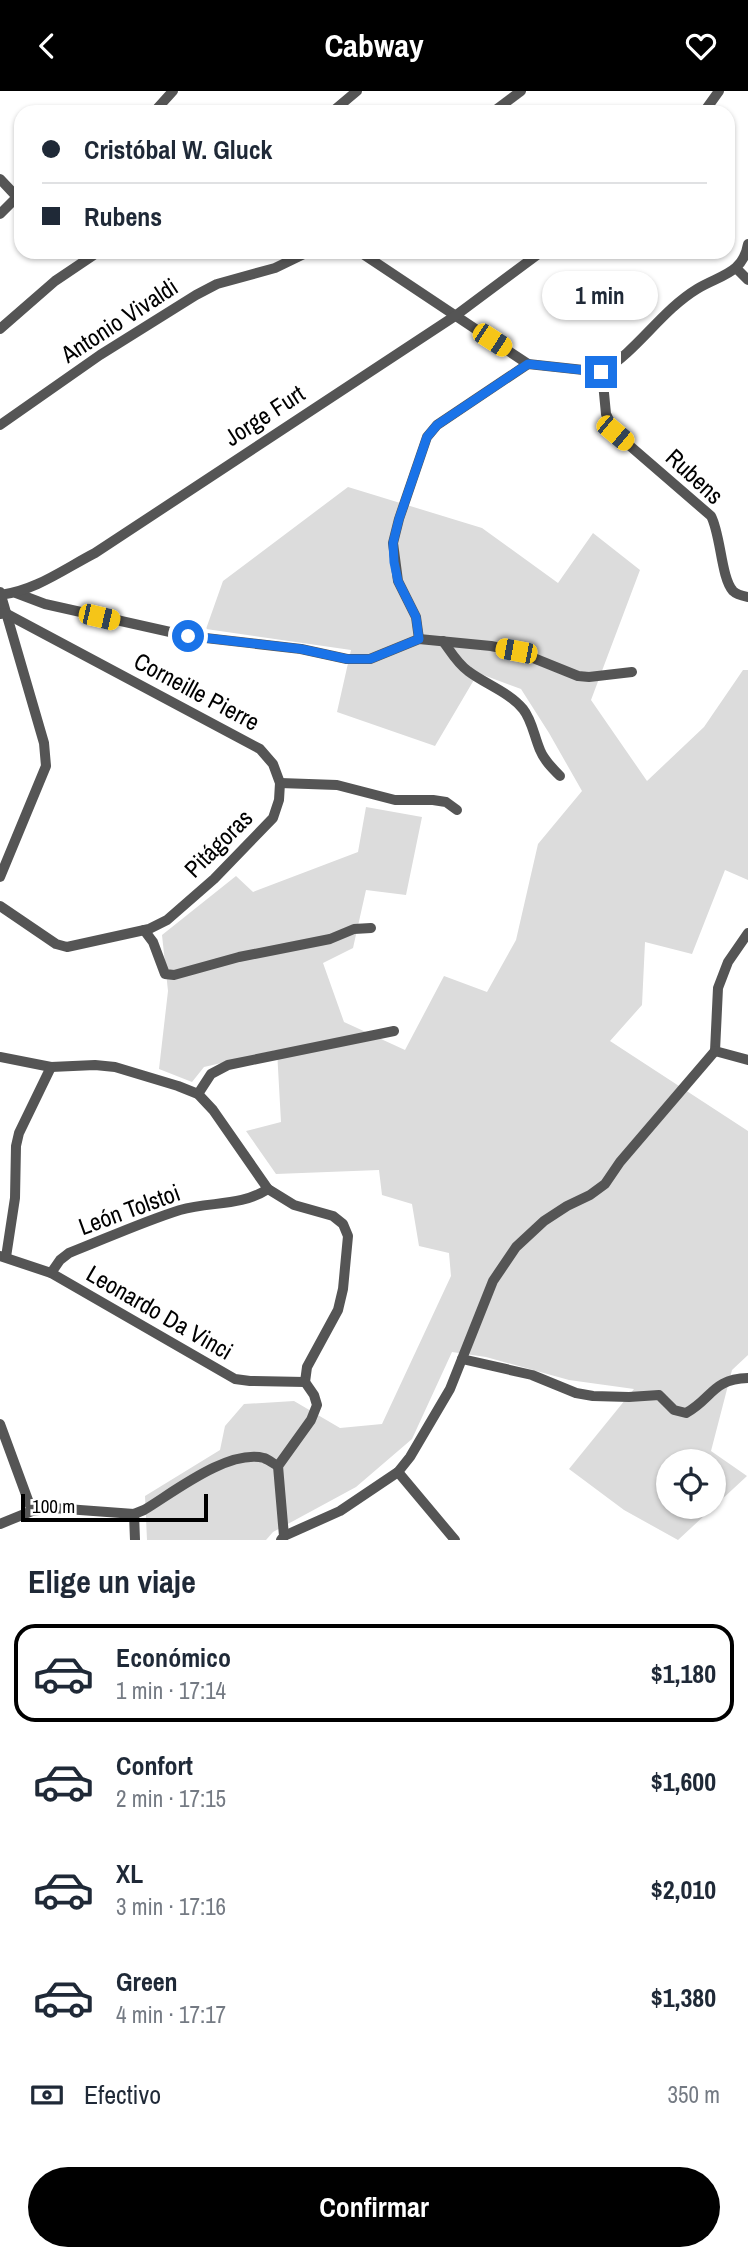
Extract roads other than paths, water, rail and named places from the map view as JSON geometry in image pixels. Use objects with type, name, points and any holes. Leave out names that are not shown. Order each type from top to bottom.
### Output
[{"type":"street","points":[[160,105],[173,91]]},
{"type":"street","points":[[340,105],[357,91]]},
{"type":"street","points":[[502,105],[521,91]]},
{"type":"street","points":[[0,179],[14,191]]},
{"type":"street","points":[[0,214],[14,200]]},
{"type":"street","points":[[370,259],[528,364],[601,372],[617,363],[685,297],[737,268],[746,257],[748,244]]},
{"type":"street","points":[[0,329],[55,281],[88,259]]},
{"type":"street","name":"Antonio Vivaldi","points":[[0,425],[100,355],[196,295],[217,284],[275,268],[294,259]]},
{"type":"street","name":"Jorge Furt","points":[[0,593],[16,593],[95,553],[455,316],[532,259]]},
{"type":"street","points":[[737,268],[748,280]]},
{"type":"street","points":[[419,639],[416,617],[398,581],[393,543],[427,437],[437,425],[528,364]]},
{"type":"street","name":"Rubens","points":[[601,372],[606,414],[615,433],[711,516],[717,527],[727,580],[732,590],[748,597]]},
{"type":"street","points":[[0,593],[2,614],[44,743],[46,766],[2,869]]},
{"type":"street","points":[[16,593],[45,604],[188,636],[301,649],[347,659],[370,659],[419,639],[516,651],[589,677],[632,672]]},
{"type":"street","name":"Corneille Pierre","points":[[2,614],[260,749],[273,764],[280,783]]},
{"type":"street","points":[[443,641],[466,670],[522,707],[546,761],[560,776]]},
{"type":"street","points":[[280,783],[337,785],[395,800],[446,802],[457,810]]},
{"type":"street","name":"Pitágoras","points":[[0,906],[56,944],[66,947],[144,930],[167,920],[214,879],[273,818],[279,800],[280,783]]},
{"type":"street","points":[[144,930],[153,942],[165,974],[174,975],[239,957],[330,939],[354,929],[371,928]]},
{"type":"street","points":[[0,1057],[51,1067],[115,1067],[198,1094],[213,1110],[268,1189],[294,1205],[333,1216],[343,1224],[348,1236],[343,1289],[338,1310],[307,1367],[305,1382],[317,1405],[311,1420],[278,1466],[283,1538],[340,1511],[398,1472],[410,1457],[440,1408],[493,1281],[516,1247],[544,1221],[605,1184],[620,1162],[715,1051],[718,988],[728,962],[748,933]]},
{"type":"street","points":[[198,1094],[211,1074],[228,1065],[394,1031]]},
{"type":"street","points":[[715,1051],[748,1060]]},
{"type":"street","points":[[3,1256],[15,1198],[16,1146],[19,1133],[51,1067]]},
{"type":"street","name":"León Tolstoi","points":[[51,1273],[69,1253],[162,1217],[183,1209],[242,1201],[256,1197],[268,1189]]},
{"type":"street","name":"Leonardo Da Vinci","points":[[3,1256],[51,1273],[235,1378],[250,1381],[305,1382]]},
{"type":"street","points":[[462,1359],[532,1375],[584,1395],[659,1395],[674,1409],[686,1413],[694,1409],[715,1387],[748,1378]]},
{"type":"street","points":[[0,1424],[32,1511]]},
{"type":"street","points":[[0,1524],[32,1511],[53,1508],[134,1514],[229,1461],[247,1457],[264,1458],[278,1466]]},
{"type":"street","points":[[398,1472],[455,1540]]},
{"type":"street","points":[[134,1514],[135,1540]]}]
